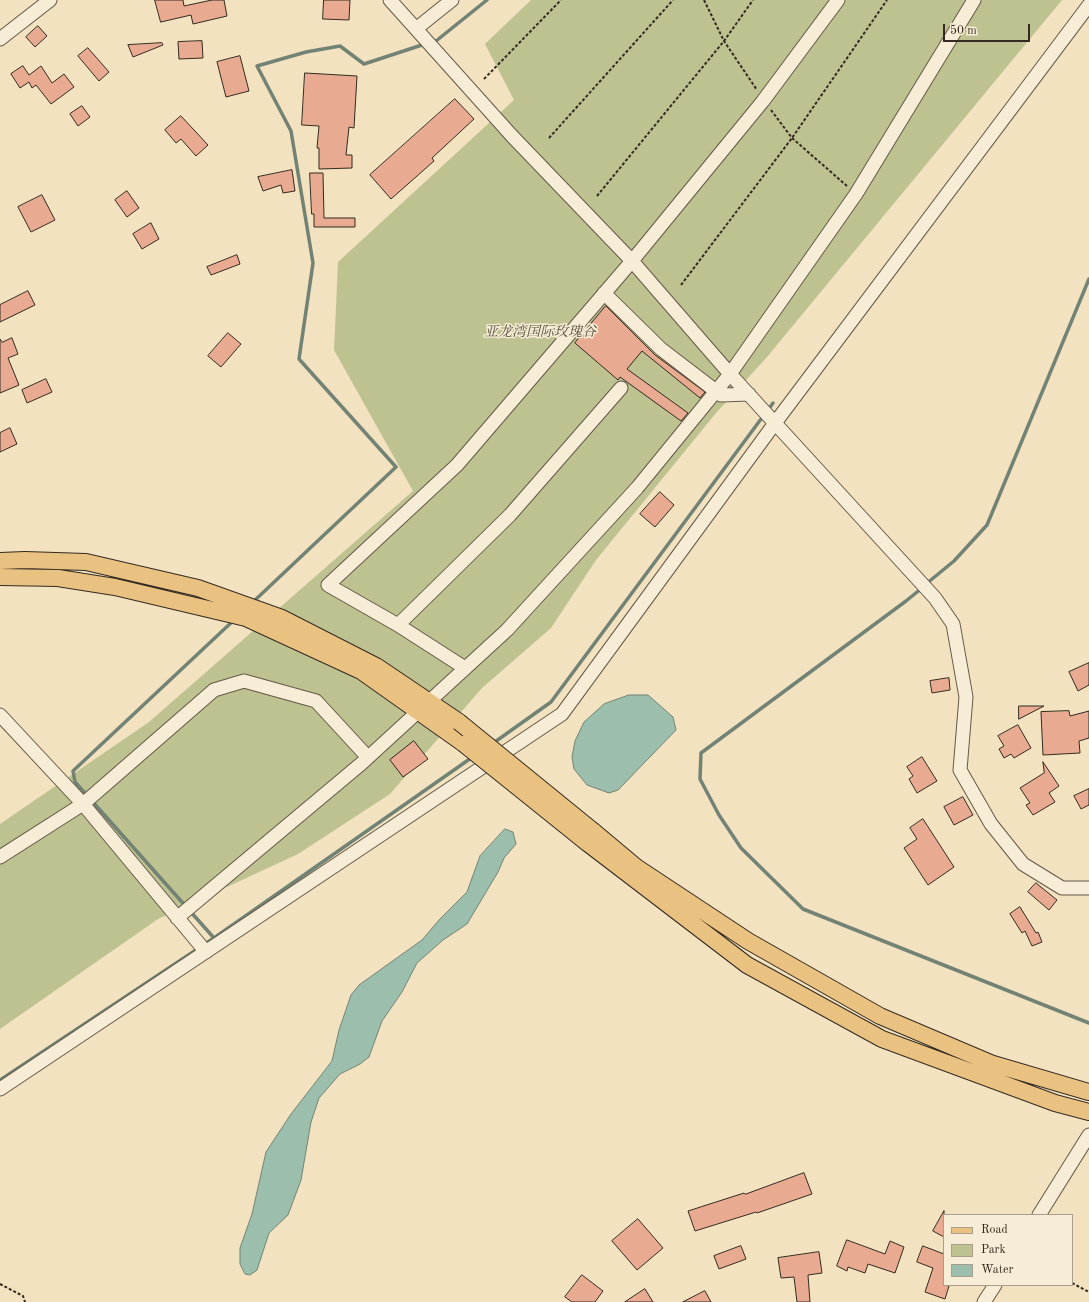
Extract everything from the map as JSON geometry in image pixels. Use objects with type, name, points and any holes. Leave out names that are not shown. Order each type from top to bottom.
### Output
[{"type":"main road","points":[[0,560],[86,562],[205,590],[282,618],[376,666],[459,722],[590,836],[747,965],[882,1039],[1054,1103],[1089,1112]]},
{"type":"main road","points":[[0,577],[58,578],[115,587],[246,618],[361,671],[590,836],[748,941],[880,1016],[993,1064],[1089,1092]]},
{"type":"street","points":[[0,39],[50,0]]},
{"type":"street","points":[[390,0],[417,28],[512,136],[632,261],[730,374],[935,598],[953,624],[966,697],[960,770],[991,824],[1023,864],[1062,888],[1089,888]]},
{"type":"street","points":[[417,28],[452,0]]},
{"type":"street","points":[[466,668],[398,625],[328,585],[457,465],[632,261],[764,101],[838,0]]},
{"type":"street","points":[[177,918],[362,763],[507,630],[637,488],[730,374],[856,194],[974,0]]},
{"type":"street","points":[[0,1089],[562,714],[775,423],[1089,5]]},
{"type":"street","points":[[604,293],[661,349],[721,395],[749,394]]},
{"type":"street","points":[[398,625],[510,515],[621,388]]},
{"type":"street","points":[[0,857],[83,804],[214,690],[244,681],[316,701],[363,752]]},
{"type":"street","points":[[0,715],[83,804],[206,952]]},
{"type":"street","points":[[1040,1214],[1089,1135]]},
{"type":"street","points":[[984,1302],[994,1286]]},
{"type":"path","points":[[484,79],[561,0]]},
{"type":"path","points":[[549,138],[673,0]]},
{"type":"path","points":[[597,196],[724,41],[753,0]]},
{"type":"path","points":[[681,286],[792,138],[887,0]]},
{"type":"path","points":[[0,1284],[23,1296],[25,1302]]},
{"type":"path","points":[[1073,1284],[1089,1292]]},
{"type":"green space","name":"亚龙湾国际玫瑰谷","points":[[531,0],[1062,0],[767,357],[716,413],[596,560],[551,628],[482,688],[390,794],[298,854],[158,919],[0,1029],[0,824],[149,722],[413,491],[334,350],[338,262],[514,100],[485,44]]},
{"type":"water","points":[[629,695],[648,695],[673,717],[676,730],[618,790],[609,793],[587,785],[574,769],[572,757],[575,741],[584,722],[604,704]]},
{"type":"water","points":[[505,829],[513,832],[516,844],[504,858],[498,872],[467,924],[443,940],[417,963],[402,992],[382,1021],[369,1057],[360,1064],[340,1074],[319,1098],[311,1122],[301,1180],[288,1215],[269,1233],[257,1270],[250,1275],[245,1274],[240,1264],[240,1248],[252,1214],[266,1152],[291,1114],[332,1061],[339,1030],[351,995],[359,985],[422,940],[439,920],[467,892],[480,856]]},
{"type":"building","points":[[155,0],[183,0],[184,6],[212,0],[224,0],[227,16],[193,24],[191,15],[161,22]]},
{"type":"building","points":[[324,0],[350,0],[349,20],[323,19]]},
{"type":"building","points":[[38,26],[47,36],[35,47],[26,37]]},
{"type":"building","points":[[202,41],[203,58],[179,59],[178,42]]},
{"type":"building","points":[[162,43],[163,45],[133,57],[128,45]]},
{"type":"building","points":[[88,48],[109,72],[99,81],[78,56]]},
{"type":"building","points":[[240,56],[249,91],[226,97],[217,62]]},
{"type":"building","points":[[23,66],[29,75],[41,66],[52,83],[64,74],[74,87],[51,104],[36,85],[32,88],[29,82],[20,88],[11,74]]},
{"type":"building","points":[[305,73],[357,76],[354,128],[349,127],[346,155],[352,155],[352,168],[319,169],[319,148],[317,148],[319,126],[302,125]]},
{"type":"building","points":[[455,99],[474,119],[432,158],[434,161],[391,199],[370,175]]},
{"type":"building","points":[[82,106],[90,117],[78,126],[70,114]]},
{"type":"building","points":[[181,116],[208,145],[196,156],[181,139],[176,143],[165,130]]},
{"type":"building","points":[[292,170],[295,191],[283,193],[281,185],[263,191],[258,177]]},
{"type":"building","points":[[310,173],[323,173],[324,218],[355,218],[355,227],[314,227]]},
{"type":"building","points":[[127,191],[139,208],[127,217],[115,200]]},
{"type":"building","points":[[42,195],[55,220],[31,232],[18,207]]},
{"type":"building","points":[[151,223],[159,239],[142,249],[133,234]]},
{"type":"building","points":[[237,255],[240,264],[211,275],[207,267]]},
{"type":"building","points":[[28,291],[35,305],[0,322],[0,305]]},
{"type":"building","points":[[606,306],[655,355],[705,392],[700,398],[642,351],[627,369],[688,413],[681,421],[620,377],[618,380],[575,343]]},
{"type":"building","points":[[228,333],[241,344],[221,367],[208,356]]},
{"type":"building","points":[[12,338],[18,354],[8,358],[19,385],[0,393],[0,339],[2,342]]},
{"type":"building","points":[[46,379],[52,392],[27,403],[22,390]]},
{"type":"building","points":[[10,428],[17,444],[0,452],[0,433]]},
{"type":"building","points":[[660,492],[674,505],[655,527],[640,514]]},
{"type":"building","points":[[1089,663],[1089,685],[1078,691],[1069,672]]},
{"type":"building","points":[[949,678],[950,690],[932,693],[930,681]]},
{"type":"building","points":[[1019,706],[1044,706],[1019,719]]},
{"type":"building","points":[[1069,711],[1070,716],[1089,711],[1089,738],[1079,741],[1080,753],[1043,755],[1041,712]]},
{"type":"building","points":[[1018,725],[1031,748],[1014,758],[1011,754],[1004,758],[999,749],[1004,746],[998,736]]},
{"type":"building","points":[[414,741],[428,759],[403,777],[390,760]]},
{"type":"building","points":[[922,757],[937,781],[917,793],[909,779],[913,776],[907,767]]},
{"type":"building","points":[[1043,762],[1059,786],[1049,793],[1055,802],[1033,815],[1026,805],[1030,803],[1020,788],[1044,773]]},
{"type":"building","points":[[1089,789],[1089,805],[1081,809],[1074,796]]},
{"type":"building","points":[[963,797],[973,815],[954,825],[944,807]]},
{"type":"building","points":[[923,819],[954,867],[928,885],[904,848],[917,839],[910,828]]},
{"type":"building","points":[[1036,883],[1057,900],[1049,910],[1028,892]]},
{"type":"building","points":[[1020,907],[1036,933],[1038,932],[1042,942],[1032,946],[1025,931],[1022,933],[1010,914]]},
{"type":"building","points":[[804,1173],[812,1194],[757,1213],[756,1212],[695,1231],[688,1211],[744,1193],[745,1194]]},
{"type":"building","points":[[944,1211],[943,1236],[933,1231]]},
{"type":"building","points":[[638,1219],[663,1248],[637,1270],[612,1241]]},
{"type":"building","points":[[847,1240],[885,1254],[890,1241],[904,1247],[895,1273],[868,1264],[865,1273],[848,1267],[847,1271],[837,1266]]},
{"type":"building","points":[[741,1246],[746,1259],[719,1269],[714,1256]]},
{"type":"building","points":[[923,1246],[943,1254],[943,1286],[949,1286],[945,1299],[925,1292],[933,1268],[917,1262]]},
{"type":"building","points":[[819,1252],[822,1273],[808,1275],[810,1302],[797,1302],[794,1277],[781,1278],[778,1258]]},
{"type":"building","points":[[582,1275],[603,1291],[595,1302],[572,1302],[565,1297]]},
{"type":"building","points":[[645,1289],[653,1302],[625,1302]]},
{"type":"building","points":[[705,1291],[711,1302],[683,1302]]},
{"type":"waterway","points":[[433,42],[487,0]]},
{"type":"waterway","points":[[253,602],[396,467],[299,359],[313,263],[291,131],[257,66],[306,52],[340,46],[364,64],[425,44]]},
{"type":"waterway","points":[[926,584],[954,561],[987,525],[1089,279]]},
{"type":"waterway","points":[[768,410],[773,403]]},
{"type":"waterway","points":[[492,744],[551,702],[764,415]]},
{"type":"waterway","points":[[922,588],[701,753],[700,779],[719,815],[741,848],[803,909],[1089,1023]]},
{"type":"waterway","points":[[214,938],[75,782],[73,771],[234,620]]},
{"type":"waterway","points":[[0,1080],[214,938],[474,756]]}]
